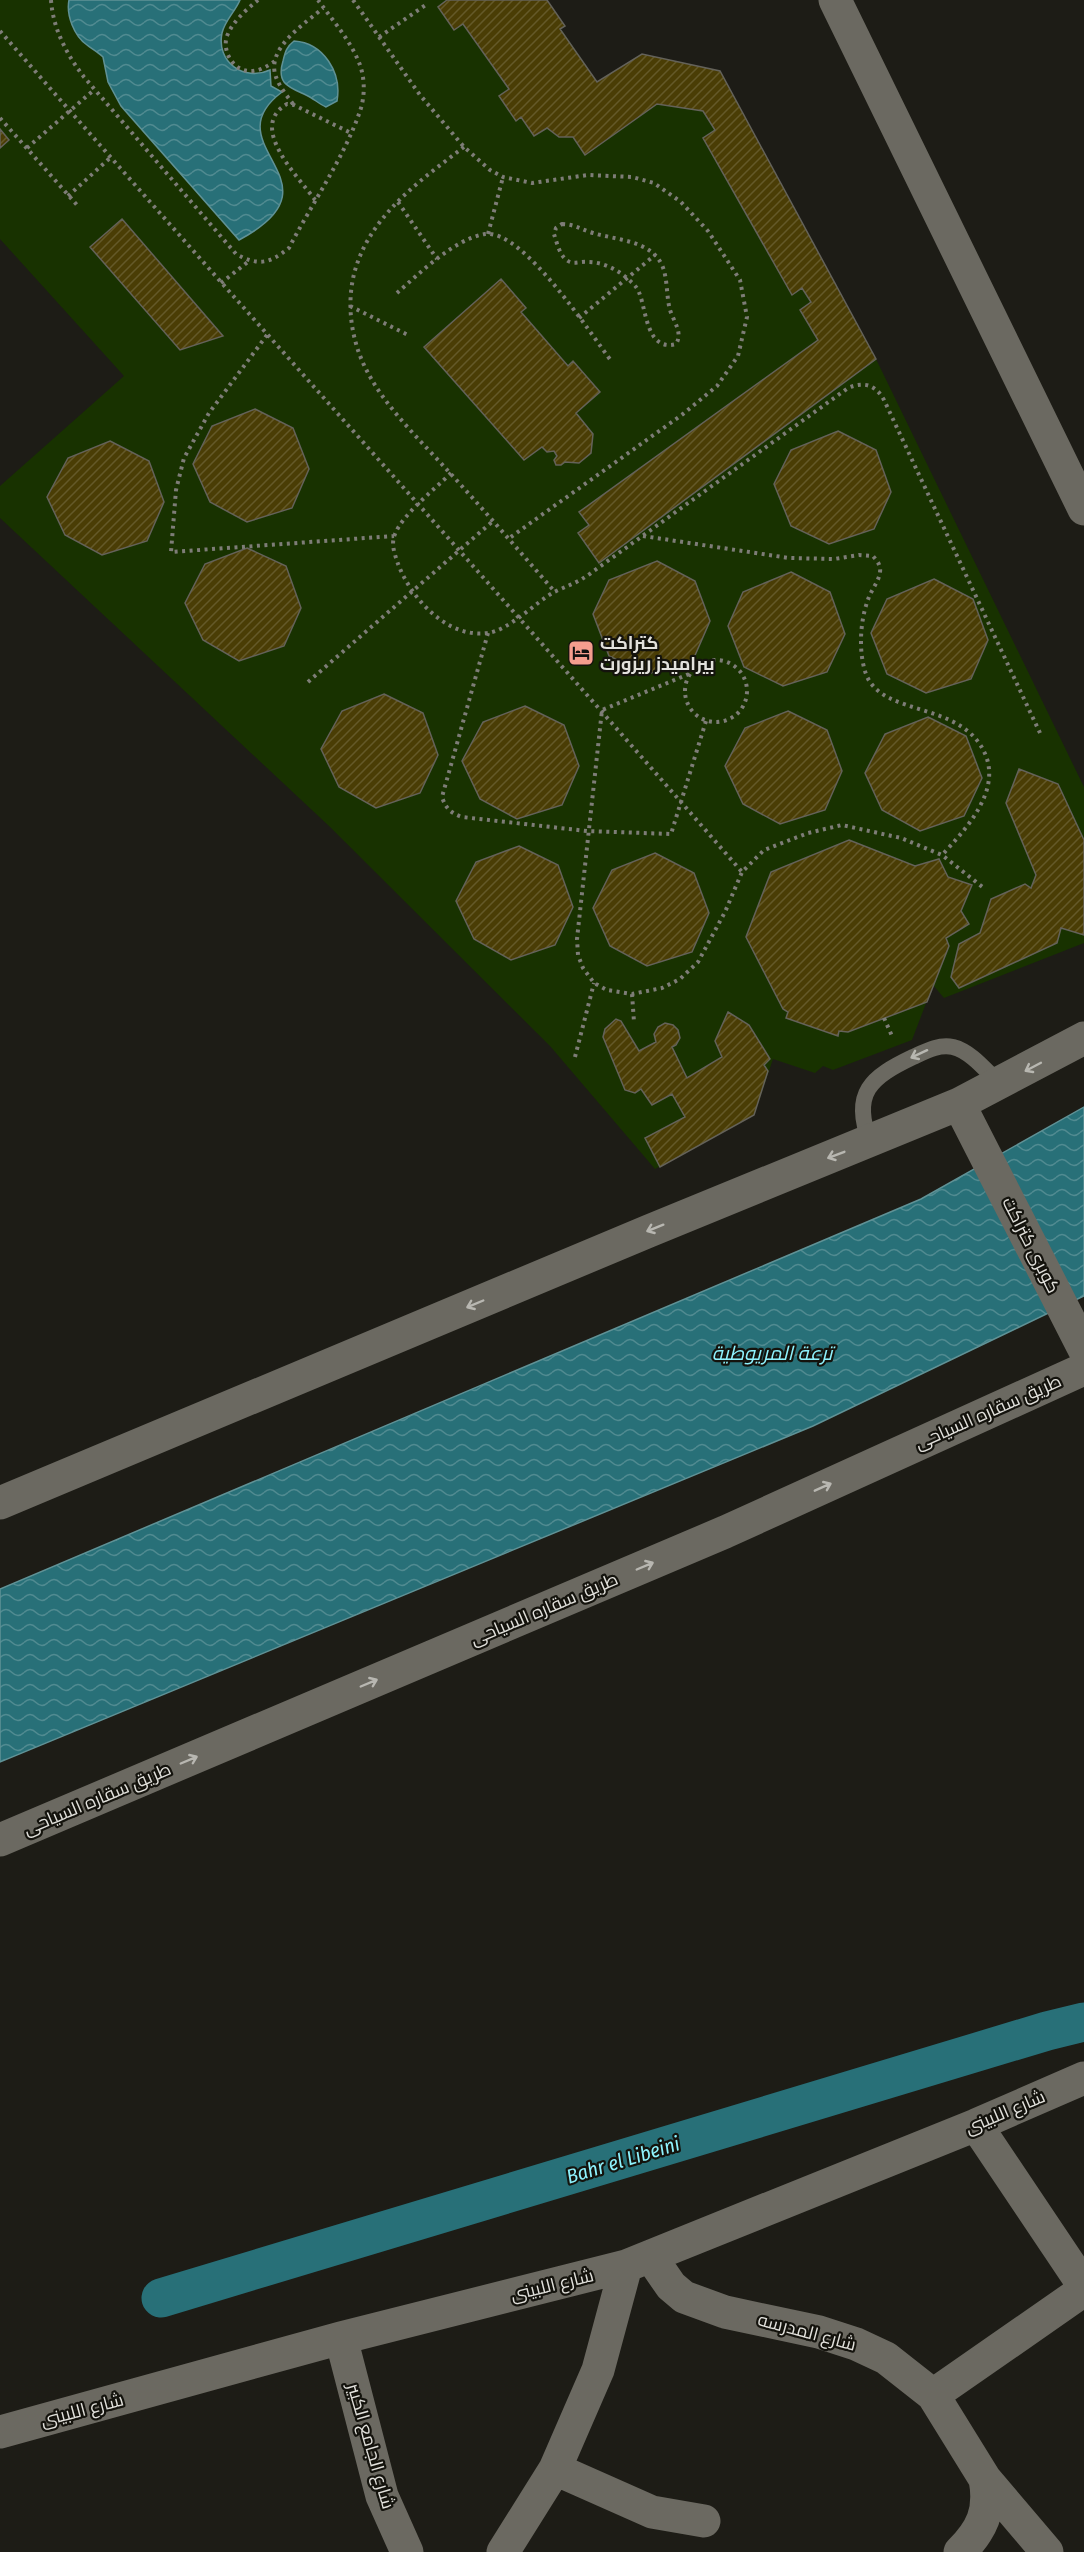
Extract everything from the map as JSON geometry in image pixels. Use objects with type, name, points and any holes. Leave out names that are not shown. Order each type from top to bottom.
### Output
[{"type":"street","points":[[835,0],[1084,509]]},
{"type":"street","points":[[0,1503],[959,1104],[1084,1038]]},
{"type":"street","name":"كوبرى كتراكت","points":[[959,1104],[1080,1341]]},
{"type":"street","name":"طريق سقاره السياحى","points":[[0,1840],[725,1532],[1084,1369]]},
{"type":"street","name":"شارع اللبينى","points":[[0,2433],[341,2338],[638,2262],[976,2125],[1084,2078]]},
{"type":"street","points":[[976,2125],[1084,2286]]},
{"type":"street","points":[[503,2552],[555,2469],[598,2370],[638,2262]]},
{"type":"street","name":"شارع المدرسه","points":[[638,2262],[684,2297],[724,2312],[819,2332],[856,2344],[885,2358],[933,2395],[984,2480],[987,2506],[983,2522],[975,2536],[960,2552]]},
{"type":"street","points":[[933,2395],[1084,2290]]},
{"type":"street","name":"شارع الجامع الكبير","points":[[341,2338],[382,2496],[407,2552]]},
{"type":"street","points":[[555,2469],[652,2512],[704,2521]]},
{"type":"street","points":[[984,2480],[1047,2552]]},
{"type":"lane","points":[[870,1142],[864,1124],[862,1105],[868,1086],[885,1071],[927,1050],[946,1046],[963,1051],[1000,1084]]},
{"type":"path","points":[[51,0],[57,31],[70,59],[236,254],[249,261],[263,262],[289,249],[351,133],[363,98],[360,67],[345,37],[318,0]]},
{"type":"path","points":[[258,0],[232,27],[226,39],[226,51],[233,63],[248,71],[259,70],[275,61]]},
{"type":"path","points":[[353,0],[420,95],[464,147],[490,170],[503,177],[532,183],[599,175],[632,177],[654,183],[681,202],[708,231],[740,280],[747,317],[738,356],[717,386],[682,414],[508,539]]},
{"type":"path","points":[[379,37],[427,4]]},
{"type":"path","points":[[294,105],[276,77],[275,61],[283,43],[324,8]]},
{"type":"path","points":[[0,31],[418,506],[602,710],[742,872]]},
{"type":"path","points":[[27,148],[95,89]]},
{"type":"path","points":[[315,200],[272,136],[272,120],[276,113],[287,104],[294,105],[351,133]]},
{"type":"path","points":[[0,118],[77,205]]},
{"type":"path","points":[[464,147],[411,188],[370,239],[356,267],[350,305],[354,336],[368,373],[401,418],[555,592]]},
{"type":"path","points":[[68,196],[110,158]]},
{"type":"path","points":[[488,234],[503,177]]},
{"type":"path","points":[[398,202],[437,258]]},
{"type":"path","points":[[562,224],[570,224],[594,234],[643,247],[655,255],[664,272],[669,307],[679,334],[676,345],[665,345],[656,338],[645,320],[639,291],[627,279],[601,264],[570,262],[557,244],[554,234],[556,228],[562,224]]},
{"type":"path","points":[[397,293],[437,258],[475,237],[488,234],[506,238],[529,255],[612,362]]},
{"type":"path","points":[[579,318],[655,255]]},
{"type":"path","points":[[221,283],[249,261]]},
{"type":"path","points":[[350,305],[410,336]]},
{"type":"path","points":[[267,335],[209,413],[184,459],[176,490],[171,552],[394,536]]},
{"type":"path","points":[[451,473],[400,524],[394,536],[393,549],[401,572],[413,592],[428,610],[447,623],[467,632],[488,633],[555,592],[580,581],[848,388],[860,384],[875,388],[889,411],[1040,733]]},
{"type":"path","points":[[308,682],[493,521]]},
{"type":"path","points":[[643,536],[789,558],[834,559],[859,555],[873,556],[880,564],[880,573],[868,598],[862,630],[862,655],[867,677],[879,691],[897,701],[955,720],[980,741],[990,767],[984,798],[966,829],[942,855]]},
{"type":"path","points":[[488,633],[442,797],[445,807],[451,813],[462,817],[588,831],[671,834],[706,721]]},
{"type":"path","points":[[602,710],[688,674],[698,664],[712,660],[726,661],[738,669],[745,680],[747,694],[743,708],[733,718],[720,723],[706,721],[694,714],[686,702],[685,688],[688,674]]},
{"type":"path","points":[[602,710],[577,939],[578,955],[583,968],[594,983],[607,990],[632,994],[662,988],[680,979],[698,962],[725,912],[742,872],[764,850],[808,833],[842,825],[901,838],[942,855],[985,890]]},
{"type":"path","points":[[575,1057],[594,983]]},
{"type":"path","points":[[632,994],[634,1022]]},
{"type":"green space","name":"كتراكت بيراميدز ريزورت","points":[[0,0],[547,0],[565,26],[561,29],[597,82],[720,71],[876,359],[1084,787],[1084,943],[944,998],[933,985],[912,1040],[833,1070],[823,1066],[815,1073],[773,1059],[754,1115],[655,1169],[550,1046],[329,826],[0,518],[0,486],[124,376],[0,239]]},
{"type":"water","points":[[69,0],[240,0],[223,28],[221,43],[223,53],[234,67],[242,71],[260,73],[270,70],[271,86],[282,92],[264,111],[260,130],[265,147],[282,182],[282,200],[269,219],[239,240],[121,106],[108,82],[103,57],[82,41],[75,31],[70,18]]},
{"type":"water","points":[[294,41],[314,47],[329,61],[337,80],[337,101],[326,107],[289,87],[283,80],[281,69],[284,55]]},
{"type":"water","name":"ترعة المريوطية","points":[[1084,1107],[1084,1296],[813,1426],[0,1762],[0,1589],[921,1199]]},
{"type":"building","points":[[447,0],[547,0],[565,26],[560,29],[597,82],[642,54],[720,71],[876,359],[599,563],[578,533],[589,525],[579,512],[818,340],[800,310],[811,302],[802,288],[792,295],[703,138],[715,130],[703,111],[657,104],[585,155],[573,137],[559,137],[547,128],[534,136],[521,117],[516,121],[499,96],[509,89],[463,24],[454,30],[438,7]]},
{"type":"building","points":[[0,129],[9,140],[0,148]]},
{"type":"building","points":[[122,219],[223,336],[180,350],[90,247]]},
{"type":"building","points":[[501,279],[526,308],[521,312],[568,366],[573,361],[600,392],[576,413],[593,434],[591,453],[579,463],[565,462],[556,465],[554,460],[557,456],[554,451],[547,452],[542,447],[524,460],[424,347]]},
{"type":"building","points":[[255,409],[293,428],[309,469],[292,508],[247,522],[210,502],[193,464],[212,426]]},
{"type":"building","points":[[838,431],[876,450],[891,492],[874,529],[829,544],[791,526],[774,484],[791,450]]},
{"type":"building","points":[[110,441],[149,461],[164,502],[147,541],[102,555],[65,535],[47,497],[68,458]]},
{"type":"building","points":[[247,548],[286,566],[301,608],[284,646],[239,661],[203,640],[185,603],[205,564]]},
{"type":"building","points":[[657,561],[695,581],[710,621],[693,660],[648,674],[609,656],[593,614],[609,580]]},
{"type":"building","points":[[791,572],[830,592],[845,634],[827,672],[783,686],[744,667],[728,626],[743,592]]},
{"type":"building","points":[[934,579],[973,599],[988,640],[971,679],[926,693],[887,674],[871,633],[887,599]]},
{"type":"building","points":[[384,694],[423,713],[438,755],[420,793],[376,808],[339,787],[321,749],[342,711]]},
{"type":"building","points":[[525,706],[564,725],[579,766],[562,805],[517,819],[480,799],[462,761],[483,722]]},
{"type":"building","points":[[788,711],[827,730],[842,771],[825,810],[780,824],[743,804],[725,766],[745,728]]},
{"type":"building","points":[[928,717],[966,736],[982,778],[964,816],[920,831],[882,810],[865,773],[885,734]]},
{"type":"building","points":[[1019,769],[1058,784],[1084,840],[1084,935],[1061,928],[1057,943],[959,988],[951,977],[959,944],[980,933],[991,899],[1025,884],[1031,888],[1036,875],[1006,803]]},
{"type":"building","points":[[849,840],[915,866],[939,859],[948,877],[972,885],[961,911],[969,924],[946,938],[949,946],[927,1002],[848,1032],[839,1031],[838,1036],[786,1018],[788,1012],[783,1009],[746,937],[771,872]]},
{"type":"building","points":[[519,846],[558,865],[573,907],[555,945],[511,960],[474,939],[456,901],[476,862]]},
{"type":"building","points":[[655,853],[694,873],[709,913],[692,952],[647,966],[610,946],[593,908],[612,870]]},
{"type":"building","points":[[728,1012],[749,1025],[770,1059],[764,1065],[768,1071],[754,1115],[660,1167],[645,1138],[685,1117],[672,1094],[652,1105],[641,1089],[635,1093],[625,1090],[603,1037],[605,1029],[616,1019],[621,1021],[639,1051],[656,1042],[654,1034],[658,1027],[665,1023],[673,1025],[678,1030],[680,1038],[672,1047],[687,1078],[722,1057],[715,1041]]},
{"type":"waterway","name":"Bahr el Libeini","points":[[161,2298],[1047,2031],[1084,2022]]},
{"type":"place","name":"كتراكت بيراميدز ريزورت","points":[[581,653]]}]
